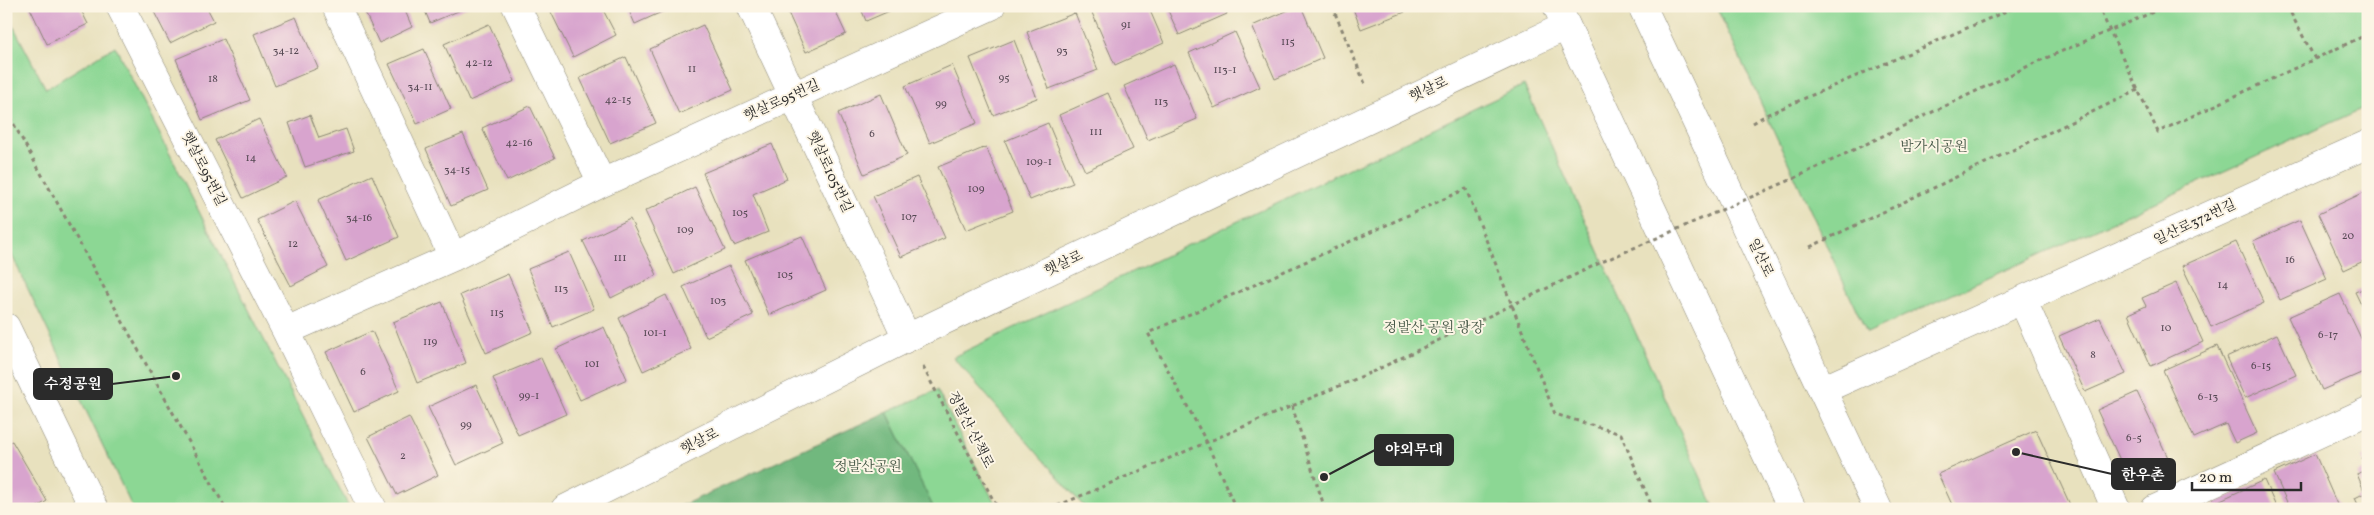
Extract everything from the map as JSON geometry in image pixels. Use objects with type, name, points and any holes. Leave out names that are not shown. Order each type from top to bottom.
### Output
[{"type":"street","name":"햇살로95번길","points":[[120,6],[286,331],[374,509]]},
{"type":"street","points":[[336,6],[453,256]]},
{"type":"street","points":[[516,6],[602,183]]},
{"type":"street","name":"햇살로105번길","points":[[751,6],[907,338]]},
{"type":"street","name":"햇살로95번길","points":[[286,331],[453,256],[602,183],[793,95],[960,13],[991,6]]},
{"type":"street","name":"일산로","points":[[1642,6],[1878,509]]},
{"type":"street","points":[[1561,16],[1792,509]]},
{"type":"street","name":"햇살로","points":[[565,509],[907,338],[1561,16]]},
{"type":"street","name":"일산로372번길","points":[[1822,390],[2368,144]]},
{"type":"street","points":[[2023,301],[2116,509]]},
{"type":"street","points":[[6,327],[90,507]]},
{"type":"street","points":[[2155,509],[2368,411]]},
{"type":"path","points":[[1332,6],[1366,86]]},
{"type":"path","points":[[1753,123],[1766,115],[2018,6]]},
{"type":"path","points":[[2098,6],[2158,132],[2368,34]]},
{"type":"path","points":[[1050,509],[1372,372],[1604,261],[1804,174],[2039,61],[2167,6]]},
{"type":"path","points":[[2287,6],[2315,59]]},
{"type":"path","points":[[1810,247],[2138,90]]},
{"type":"path","points":[[6,110],[226,509]]},
{"type":"path","points":[[1236,509],[1206,441],[1148,333],[1466,189],[1554,414],[1620,434],[1653,509]]},
{"type":"path","name":"정발산 산책로","points":[[921,362],[998,509]]},
{"type":"path","points":[[1292,406],[1325,509]]},
{"type":"green space","name":"밤가시공원","points":[[1716,6],[2368,6],[2368,106],[1867,333]]},
{"type":"green space","points":[[6,12],[46,89],[115,46],[350,509],[133,509],[6,243]]},
{"type":"green space","name":"정발산 공원 광장","points":[[1524,85],[1715,509],[1086,509],[953,357]]},
{"type":"green space","points":[[937,390],[998,509],[934,509],[887,412]]},
{"type":"green space","name":"정발산공원","points":[[887,412],[934,509],[674,509]]},
{"type":"building","points":[[29,6],[79,6],[88,24],[47,44]]},
{"type":"building","points":[[151,6],[206,6],[214,21],[170,43]]},
{"type":"building","points":[[362,6],[403,6],[412,27],[379,43]]},
{"type":"building","points":[[423,6],[470,6],[430,23]]},
{"type":"building","points":[[548,6],[601,6],[616,35],[573,57]]},
{"type":"building","points":[[627,6],[675,6],[635,24]]},
{"type":"building","points":[[785,6],[833,6],[846,34],[806,52]]},
{"type":"building","points":[[860,6],[893,6],[894,9],[866,21]]},
{"type":"building","points":[[1089,6],[1148,6],[1164,43],[1115,65]]},
{"type":"building","points":[[1166,6],[1224,6],[1227,14],[1179,35]]},
{"type":"building","points":[[1301,6],[1323,58],[1275,79],[1252,26]]},
{"type":"building","points":[[1352,6],[1403,6],[1405,12],[1361,29]]},
{"type":"building","points":[[1075,13],[1098,70],[1049,89],[1027,32]]},
{"type":"building","points":[[296,17],[318,68],[275,86],[254,34]]},
{"type":"building","points":[[489,24],[515,81],[469,101],[444,44]]},
{"type":"building","points":[[703,25],[733,90],[679,114],[650,49]]},
{"type":"building","points":[[1235,32],[1260,87],[1214,108],[1189,53]]},
{"type":"building","points":[[223,39],[250,100],[202,120],[176,59]]},
{"type":"building","points":[[1014,40],[1037,98],[993,115],[970,58]]},
{"type":"building","points":[[424,49],[451,109],[417,124],[389,64]]},
{"type":"building","points":[[626,57],[656,123],[610,143],[580,78]]},
{"type":"building","points":[[1174,64],[1197,119],[1148,140],[1124,86]]},
{"type":"building","points":[[952,65],[977,123],[930,143],[905,86]]},
{"type":"building","points":[[1108,93],[1133,149],[1085,171],[1059,115]]},
{"type":"building","points":[[881,94],[907,155],[864,174],[838,113]]},
{"type":"building","points":[[530,106],[555,158],[507,181],[482,128]]},
{"type":"building","points":[[310,115],[319,138],[346,129],[354,151],[305,167],[289,123]]},
{"type":"building","points":[[259,119],[287,177],[243,198],[215,140]]},
{"type":"building","points":[[1048,123],[1073,183],[1030,200],[1005,141]]},
{"type":"building","points":[[463,134],[488,190],[451,206],[426,149]]},
{"type":"building","points":[[772,144],[787,179],[753,194],[768,232],[734,246],[703,173]]},
{"type":"building","points":[[986,147],[1013,211],[966,230],[938,167]]},
{"type":"building","points":[[372,175],[399,237],[346,261],[318,200]]},
{"type":"building","points":[[917,177],[945,238],[901,257],[873,196]]},
{"type":"building","points":[[695,187],[725,250],[674,274],[645,211]]},
{"type":"building","points":[[2365,192],[2368,198],[2368,259],[2344,270],[2318,214]]},
{"type":"building","points":[[295,201],[328,267],[291,286],[257,220]]},
{"type":"building","points":[[630,219],[657,275],[611,298],[583,241]]},
{"type":"building","points":[[2300,220],[2327,279],[2280,300],[2253,241]]},
{"type":"building","points":[[802,236],[826,290],[769,315],[745,260]]},
{"type":"building","points":[[2236,242],[2264,303],[2211,327],[2182,266]]},
{"type":"building","points":[[569,252],[594,309],[553,327],[528,269]]},
{"type":"building","points":[[729,266],[753,315],[706,337],[683,287]]},
{"type":"building","points":[[508,274],[533,332],[486,353],[460,295]]},
{"type":"building","points":[[2176,283],[2203,342],[2151,366],[2128,314],[2146,306],[2142,298]]},
{"type":"building","points":[[2368,287],[2368,319],[2355,292]]},
{"type":"building","points":[[2340,294],[2368,353],[2368,370],[2322,390],[2288,317]]},
{"type":"building","points":[[666,295],[691,349],[643,371],[619,318]]},
{"type":"building","points":[[442,302],[466,363],[417,383],[393,322]]},
{"type":"building","points":[[2100,318],[2126,374],[2085,392],[2059,336]]},
{"type":"building","points":[[604,327],[627,379],[580,400],[556,349]]},
{"type":"building","points":[[372,331],[399,391],[354,412],[326,352]]},
{"type":"building","points":[[2277,334],[2296,375],[2245,398],[2226,357]]},
{"type":"building","points":[[2217,346],[2257,433],[2235,443],[2226,424],[2194,438],[2163,370]]},
{"type":"building","points":[[541,358],[566,414],[518,435],[493,378]]},
{"type":"building","points":[[476,385],[503,443],[456,465],[428,407]]},
{"type":"building","points":[[2137,392],[2172,466],[2131,484],[2097,410]]},
{"type":"building","points":[[409,417],[438,475],[397,495],[368,437]]},
{"type":"building","points":[[2036,430],[2072,509],[1954,509],[1938,474]]},
{"type":"building","points":[[12,441],[47,501],[34,509],[6,509],[6,444]]},
{"type":"building","points":[[2315,454],[2339,509],[2290,509],[2274,473]]},
{"type":"building","points":[[2368,455],[2368,509],[2360,509],[2355,498],[2365,493],[2357,474],[2367,469],[2362,458]]},
{"type":"building","points":[[2264,480],[2277,509],[2216,509],[2214,503]]},
{"type":"place","name":"수정공원","points":[[176,376]]},
{"type":"place","name":"한우촌","points":[[2016,452]]},
{"type":"place","name":"야외무대","points":[[1324,477]]}]
